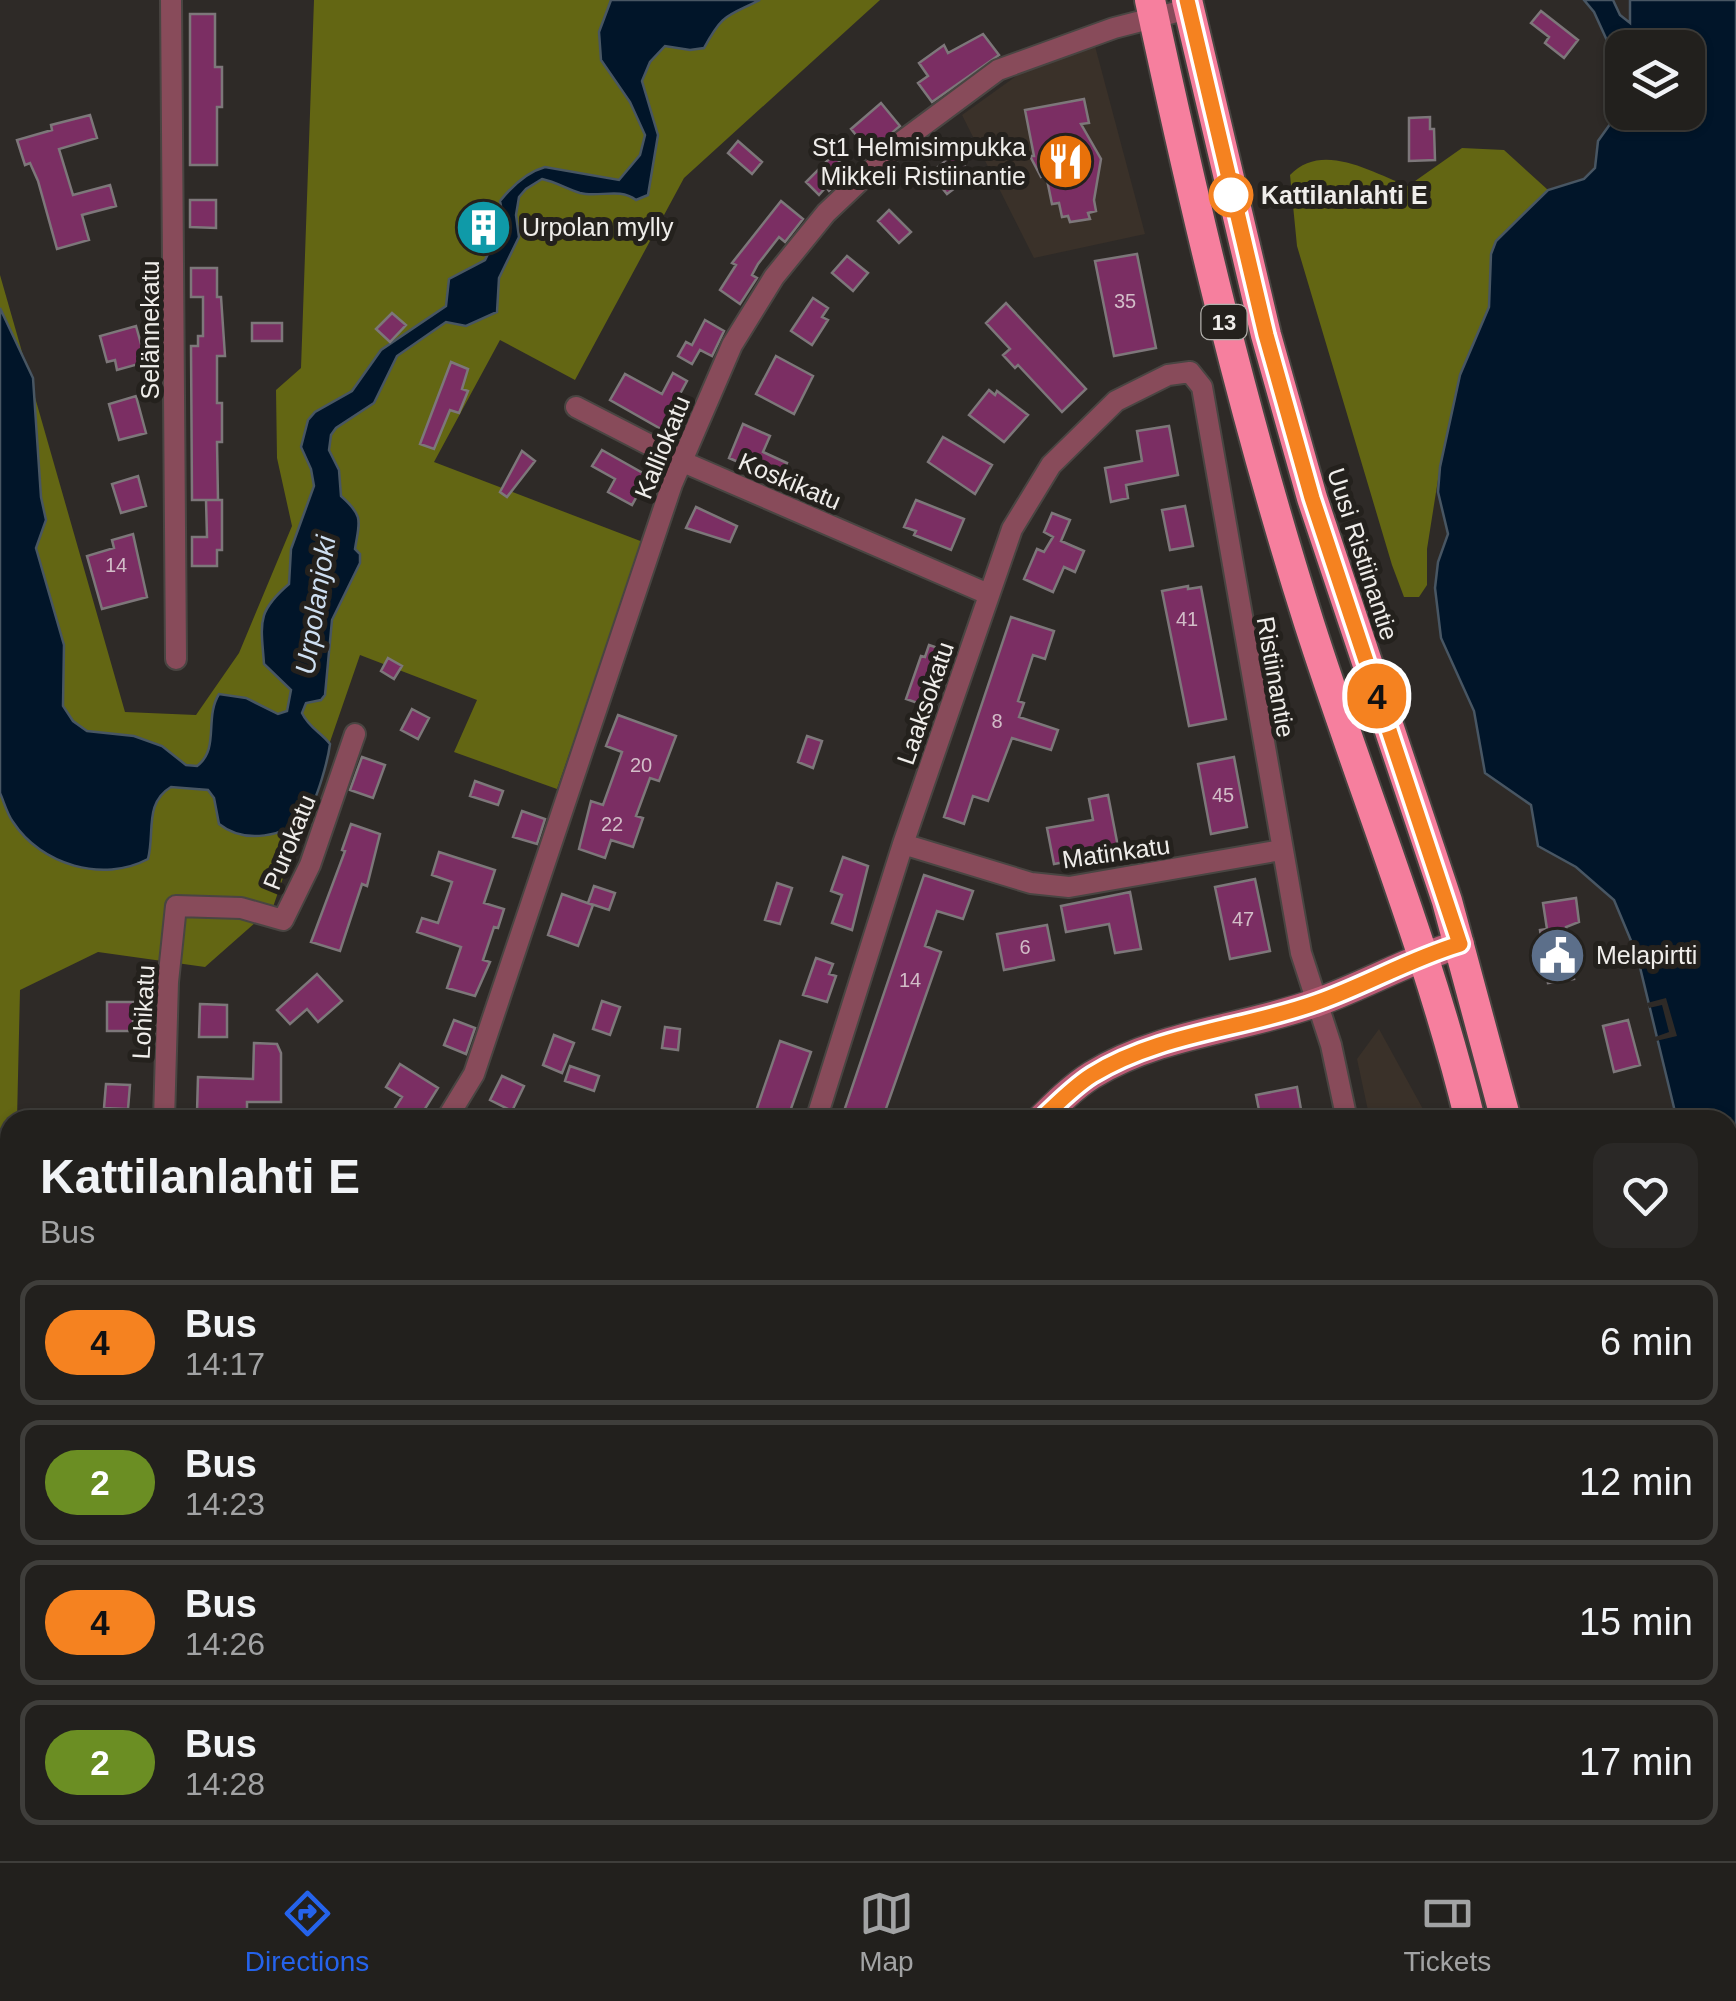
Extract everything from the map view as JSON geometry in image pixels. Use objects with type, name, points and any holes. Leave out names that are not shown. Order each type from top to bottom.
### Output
[{"type":"highway","name":"Uusi Ristiinantie","points":[[1187,4],[1262,316],[1312,498],[1460,944],[1503,1110]]},
{"type":"highway","name":"13","points":[[1152,8],[1188,182],[1275,509],[1309,624],[1440,1010],[1467,1110]]},
{"type":"street","name":"Selännekatu","points":[[171,0],[176,659]]},
{"type":"street","name":"Kalliokatu","points":[[452,1110],[474,1074],[681,460],[732,345],[774,277],[826,214],[901,142],[998,70],[1152,8],[1187,4]]},
{"type":"street","name":"Laaksokatu","points":[[819,1110],[903,844],[1012,528],[1051,465],[1116,401],[1140,386],[1180,372]]},
{"type":"street","name":"Ristiinantie","points":[[1180,372],[1190,372],[1202,387],[1300,953],[1317,1003],[1340,1110]]},
{"type":"street","name":"Koskikatu","points":[[576,407],[681,460],[988,594]]},
{"type":"street","name":"Purokatu","points":[[176,906],[241,908],[283,920],[310,866],[355,734]]},
{"type":"street","name":"Matinkatu","points":[[903,844],[1031,883],[1069,888],[1281,850]]},
{"type":"street","name":"Lohikatu","points":[[164,1110],[168,982],[176,906]]},
{"type":"street","points":[[1051,1110],[1090,1076],[1150,1048],[1317,1003],[1421,956],[1460,944]]},
{"type":"shaded area","points":[[314,0],[880,0],[684,178],[575,380],[500,340],[434,462],[643,542],[557,789],[454,752],[477,700],[360,655],[273,907],[205,967],[98,952],[20,990],[17,1110],[0,1110],[0,275],[125,712],[196,715],[239,653],[292,526],[277,458],[276,390],[301,368]]},
{"type":"shaded area","points":[[1095,46],[1145,234],[1034,258],[962,115],[1022,72]]},
{"type":"shaded area","points":[[1462,148],[1504,150],[1548,190],[1496,241],[1491,254],[1489,307],[1460,375],[1440,467],[1427,549],[1427,585],[1419,597],[1404,597],[1297,246],[1290,175],[1317,160],[1332,160],[1363,167],[1408,186]]},
{"type":"shaded area","points":[[1379,1029],[1424,1110],[1368,1110],[1357,1059]]},
{"type":"water","name":"Urpolanjoki","points":[[611,0],[760,0],[726,17],[704,48],[665,46],[650,62],[642,81],[658,135],[648,195],[636,200],[623,194],[580,193],[542,179],[526,189],[519,197],[516,215],[519,237],[499,278],[497,312],[466,326],[446,322],[397,356],[374,403],[331,435],[329,450],[339,470],[341,496],[354,509],[358,520],[355,549],[360,554],[360,563],[332,620],[325,695],[321,700],[306,703],[302,713],[330,744],[318,790],[307,813],[277,833],[240,834],[219,824],[214,798],[208,790],[171,787],[154,810],[148,859],[130,866],[93,869],[74,866],[40,849],[13,822],[0,793],[0,308],[33,378],[46,520],[36,548],[64,645],[63,706],[73,721],[87,731],[134,736],[162,746],[186,765],[197,766],[208,751],[212,713],[219,694],[246,698],[278,714],[287,711],[291,690],[264,664],[262,628],[266,611],[289,584],[291,549],[314,486],[301,447],[308,420],[352,391],[381,350],[446,306],[449,279],[485,260],[504,222],[500,201],[520,180],[545,167],[619,180],[640,155],[645,135],[630,102],[601,60],[599,32]]},
{"type":"water","points":[[1584,0],[1613,0],[1620,15],[1630,23],[1630,0],[1736,0],[1736,1110],[1675,1110],[1637,955],[1614,900],[1576,867],[1538,846],[1531,805],[1485,773],[1474,711],[1441,638],[1435,588],[1438,562],[1448,534],[1438,492],[1440,467],[1460,375],[1489,307],[1491,254],[1496,241],[1548,190],[1584,179],[1595,168],[1598,141],[1606,130],[1705,130],[1705,30],[1605,30],[1605,36]]},
{"type":"pier","points":[[1666,998],[1677,1036],[1656,1041],[1655,1037],[1669,1032],[1662,1005],[1649,1008],[1647,1003]]},
{"type":"building","points":[[1541,11],[1578,40],[1564,58],[1545,43],[1549,37],[1531,23]]},
{"type":"building","points":[[190,14],[215,14],[215,67],[222,67],[217,165],[190,165]]},
{"type":"building","points":[[983,34],[999,55],[932,102],[918,83],[928,76],[919,63],[944,45],[948,53]]},
{"type":"building","points":[[1084,99],[1089,123],[1081,124],[1101,159],[1094,200],[1096,211],[1088,213],[1090,219],[1070,222],[1068,216],[1062,217],[1059,203],[1052,204],[1046,175],[1041,177],[1030,156],[1034,156],[1025,110]]},
{"type":"building","points":[[881,103],[900,126],[870,152],[851,129]]},
{"type":"building","points":[[90,115],[97,138],[59,149],[73,195],[110,185],[116,206],[82,215],[89,240],[57,249],[38,181],[30,163],[25,165],[17,140],[52,130],[51,125]]},
{"type":"building","points":[[1430,117],[1435,160],[1409,161],[1409,118]]},
{"type":"building","points":[[738,141],[762,162],[752,174],[728,153]]},
{"type":"building","points":[[955,154],[972,175],[947,194],[930,173]]},
{"type":"building","points":[[833,155],[847,174],[819,195],[806,182]]},
{"type":"building","points":[[190,200],[216,200],[216,228],[190,227]]},
{"type":"building","points":[[781,201],[803,219],[785,242],[779,237],[758,264],[752,275],[757,278],[740,304],[720,290],[736,265],[732,263]]},
{"type":"building","name":"Urpolan mylly","points":[[476,209],[501,219],[489,247],[464,235]]},
{"type":"building","points":[[889,210],[911,232],[899,243],[878,221]]},
{"type":"building","points":[[1137,254],[1156,348],[1114,356],[1095,261]]},
{"type":"building","points":[[847,256],[868,273],[853,291],[832,273]]},
{"type":"building","points":[[191,268],[217,268],[217,297],[221,297],[225,356],[217,356],[217,403],[222,403],[222,442],[217,442],[218,500],[192,500],[191,346],[198,346],[198,336],[203,336],[203,297],[191,297]]},
{"type":"building","points":[[813,298],[828,308],[822,317],[828,320],[812,345],[791,331]]},
{"type":"building","points":[[1006,303],[1086,389],[1062,412],[1018,365],[1015,368],[1003,355],[1010,349],[986,323]]},
{"type":"building","points":[[392,313],[406,325],[390,342],[376,329]]},
{"type":"building","points":[[705,320],[724,331],[712,356],[700,350],[692,364],[678,356],[686,342],[692,345]]},
{"type":"building","points":[[252,323],[282,323],[282,341],[252,341]]},
{"type":"building","points":[[136,326],[146,362],[117,370],[115,360],[107,362],[100,336]]},
{"type":"building","points":[[776,356],[813,376],[794,414],[756,394]]},
{"type":"building","points":[[451,362],[468,369],[462,389],[468,391],[459,413],[450,410],[434,449],[420,444]]},
{"type":"building","points":[[673,373],[687,381],[661,429],[610,400],[625,374],[662,394]]},
{"type":"building","points":[[989,390],[995,395],[997,391],[1028,415],[1004,442],[969,415]]},
{"type":"building","points":[[136,396],[146,433],[119,440],[109,404]]},
{"type":"building","points":[[743,424],[770,436],[763,452],[787,463],[780,480],[729,458]]},
{"type":"building","points":[[1169,426],[1178,475],[1126,485],[1128,498],[1111,502],[1105,468],[1142,461],[1137,431]]},
{"type":"building","points":[[943,437],[992,465],[975,494],[928,462]]},
{"type":"building","points":[[602,450],[648,476],[632,505],[608,492],[615,479],[592,466]]},
{"type":"building","points":[[522,451],[535,461],[507,497],[500,492]]},
{"type":"building","points":[[138,476],[146,506],[121,513],[112,484]]},
{"type":"building","points":[[206,500],[222,500],[222,550],[217,550],[217,566],[192,566],[192,537],[207,537]]},
{"type":"building","points":[[916,500],[964,519],[951,550],[904,527]]},
{"type":"building","points":[[1185,506],[1193,546],[1170,550],[1162,510]]},
{"type":"building","points":[[696,507],[737,526],[730,542],[686,528]]},
{"type":"building","points":[[1052,513],[1070,520],[1061,541],[1084,551],[1075,572],[1064,567],[1053,592],[1024,579],[1037,549],[1044,552],[1053,537],[1044,532]]},
{"type":"building","points":[[133,534],[147,597],[102,609],[87,556],[114,548],[112,540]]},
{"type":"building","points":[[1201,587],[1226,719],[1189,726],[1162,591]]},
{"type":"building","points":[[1011,617],[1054,631],[1045,659],[1033,655],[1018,701],[1024,703],[1019,717],[1058,730],[1051,750],[1012,738],[988,801],[973,796],[964,824],[944,817]]},
{"type":"building","points":[[929,645],[947,651],[943,663],[950,665],[935,709],[906,699],[921,656],[925,657]]},
{"type":"building","points":[[388,658],[402,666],[394,679],[381,671]]},
{"type":"building","points":[[412,709],[429,718],[418,739],[401,730]]},
{"type":"building","points":[[618,715],[676,736],[659,781],[650,778],[636,816],[643,818],[633,847],[611,840],[605,858],[579,849],[591,801],[603,805],[622,752],[606,746]]},
{"type":"building","points":[[807,736],[822,741],[813,768],[798,762]]},
{"type":"building","points":[[362,757],[385,765],[373,798],[350,790]]},
{"type":"building","points":[[1234,757],[1247,827],[1211,834],[1198,764]]},
{"type":"building","points":[[475,781],[503,791],[498,805],[470,796]]},
{"type":"building","points":[[1108,795],[1119,852],[1054,864],[1047,828],[1093,820],[1089,799]]},
{"type":"building","points":[[522,811],[545,819],[537,844],[513,837]]},
{"type":"building","points":[[351,824],[380,834],[367,886],[362,884],[340,951],[311,942]]},
{"type":"building","points":[[439,852],[495,870],[484,903],[504,909],[483,960],[490,962],[475,996],[447,988],[461,947],[417,932],[422,918],[438,923],[452,882],[432,875]]},
{"type":"building","points":[[843,857],[868,866],[852,930],[832,923],[842,895],[831,891]]},
{"type":"building","points":[[924,875],[973,891],[963,919],[937,911],[925,946],[941,952],[886,1110],[844,1110]]},
{"type":"building","points":[[1255,879],[1270,951],[1230,959],[1215,887]]},
{"type":"building","points":[[777,883],[792,888],[780,924],[765,920]]},
{"type":"building","points":[[594,886],[615,893],[609,910],[588,903]]},
{"type":"building","points":[[1130,892],[1141,949],[1115,953],[1109,924],[1066,932],[1061,906]]},
{"type":"building","points":[[562,894],[593,905],[578,946],[548,935]]},
{"type":"building","name":"Melapirtti","points":[[1576,898],[1579,922],[1566,927],[1574,979],[1548,983],[1540,930],[1547,929],[1543,903]]},
{"type":"building","points":[[1047,925],[1054,960],[1004,970],[997,934]]},
{"type":"building","points":[[816,958],[833,964],[829,974],[836,976],[827,1002],[803,995]]},
{"type":"building","points":[[317,974],[342,1001],[318,1022],[307,1009],[290,1024],[277,1010]]},
{"type":"building","points":[[602,1001],[620,1007],[610,1035],[593,1029]]},
{"type":"building","points":[[107,1002],[133,1002],[133,1031],[107,1031]]},
{"type":"building","points":[[200,1004],[227,1005],[227,1037],[199,1037]]},
{"type":"building","points":[[454,1020],[475,1028],[466,1054],[444,1045]]},
{"type":"building","points":[[1628,1020],[1640,1065],[1614,1072],[1603,1026]]},
{"type":"building","points":[[665,1027],[680,1029],[678,1050],[662,1048]]},
{"type":"building","points":[[554,1035],[574,1043],[562,1073],[543,1065]]},
{"type":"building","points":[[780,1041],[811,1052],[791,1110],[756,1110]]},
{"type":"building","points":[[254,1043],[277,1044],[281,1053],[281,1102],[247,1102],[247,1110],[197,1110],[198,1077],[253,1079]]},
{"type":"building","points":[[400,1064],[438,1088],[424,1110],[394,1110],[402,1097],[386,1087]]},
{"type":"building","points":[[570,1066],[599,1076],[594,1091],[565,1081]]},
{"type":"building","points":[[502,1076],[524,1086],[512,1110],[490,1100]]},
{"type":"building","points":[[106,1084],[130,1085],[128,1109],[104,1108]]},
{"type":"building","points":[[1297,1087],[1301,1110],[1259,1110],[1256,1095]]},
{"type":"bus line","name":"4","points":[[1050,1110],[1090,1076],[1150,1048],[1317,1003],[1421,956],[1460,944],[1312,498],[1266,335],[1187,0]]},
{"type":"place","name":"St1 Helmisimpukka Mikkeli Ristiinantie","points":[[1065,161]]},
{"type":"place","name":"Kattilanlahti E","points":[[1231,195]]},
{"type":"place","name":"Urpolan mylly","points":[[483,227]]},
{"type":"place","name":"Melapirtti","points":[[1557,955]]}]
